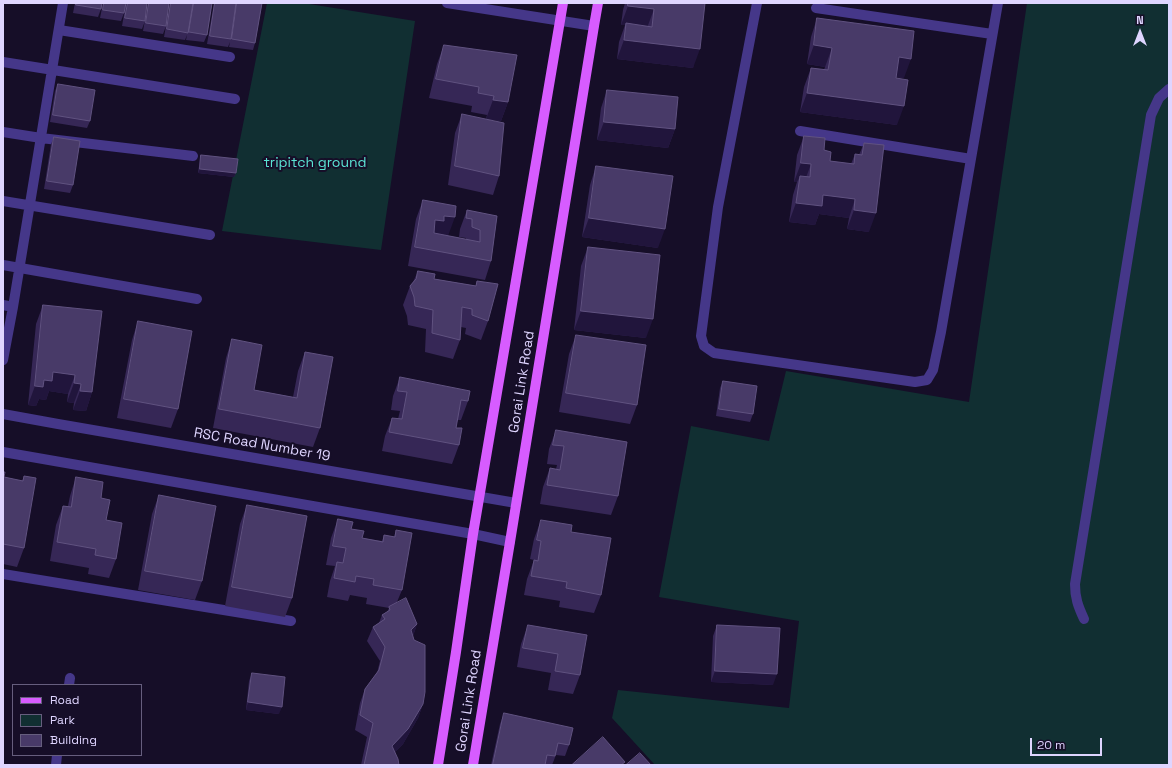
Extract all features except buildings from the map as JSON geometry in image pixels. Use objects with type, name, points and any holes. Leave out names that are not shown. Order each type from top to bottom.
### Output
[{"type":"main road","name":"Gorai Link Road","points":[[438,765],[473,534],[563,3]]},
{"type":"main road","name":"Gorai Link Road","points":[[473,765],[598,3]]},
{"type":"street","points":[[3,360],[8,306],[20,268],[63,3]]},
{"type":"street","points":[[447,3],[594,26]]},
{"type":"street","points":[[757,3],[718,207],[701,336],[704,346],[714,353],[915,382],[927,380],[933,370],[941,332],[998,3]]},
{"type":"street","points":[[816,8],[992,34]]},
{"type":"street","points":[[58,30],[230,57]]},
{"type":"street","points":[[3,62],[235,99]]},
{"type":"street","points":[[1084,619],[1076,603],[1074,584],[1151,115],[1159,98],[1169,89]]},
{"type":"street","points":[[800,131],[971,159]]},
{"type":"street","points":[[3,132],[193,156]]},
{"type":"street","points":[[3,201],[210,235]]},
{"type":"street","points":[[3,265],[197,300]]},
{"type":"street","name":"RSC Road Number 19","points":[[3,414],[516,503]]},
{"type":"street","points":[[3,452],[473,534],[510,542]]},
{"type":"street","points":[[3,574],[291,621]]},
{"type":"green space","name":"tripitch ground","points":[[267,3],[303,3],[415,21],[381,250],[222,231]]},
{"type":"green space","points":[[1027,3],[1169,3],[1169,765],[655,765],[612,718],[618,690],[789,708],[799,621],[659,597],[691,426],[769,441],[786,371],[969,402]]}]
